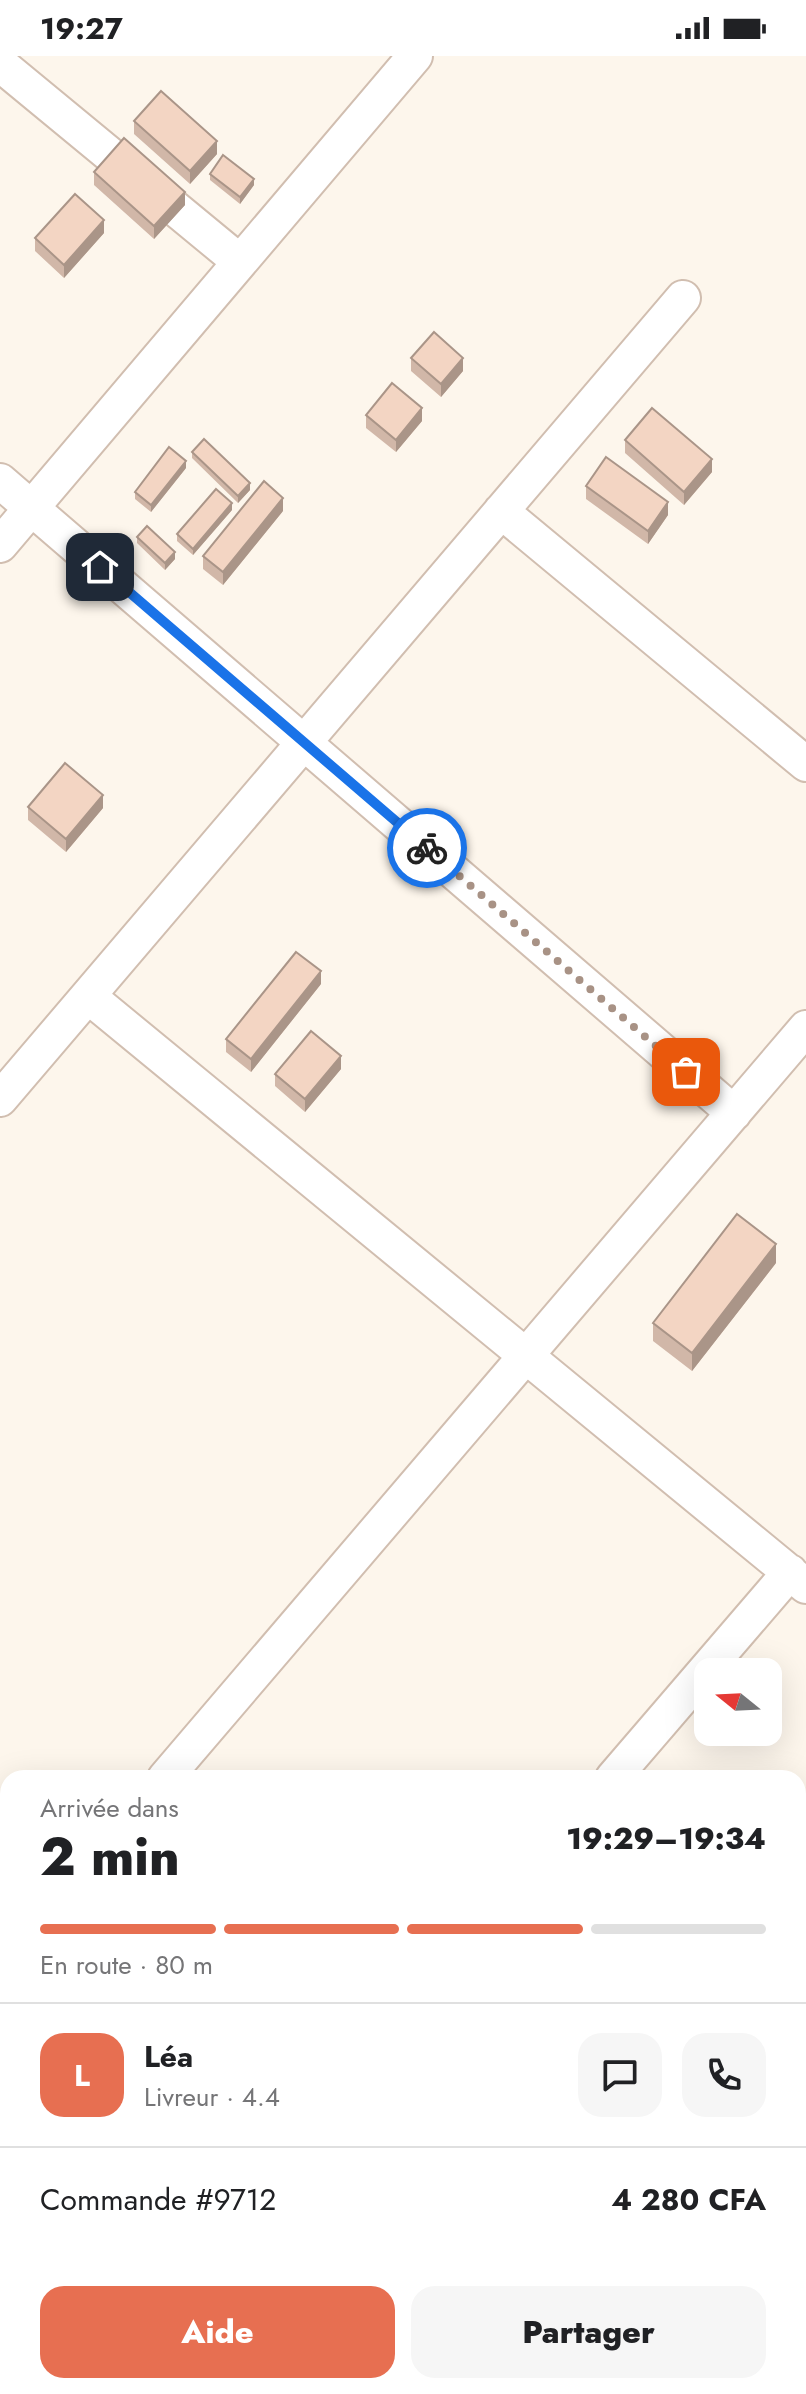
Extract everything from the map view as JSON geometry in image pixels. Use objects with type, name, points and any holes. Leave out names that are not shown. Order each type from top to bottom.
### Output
[{"type":"street","points":[[0,545],[415,56]]},
{"type":"street","points":[[0,64],[240,262]]},
{"type":"street","points":[[0,1099],[683,298]]},
{"type":"street","points":[[0,481],[734,1113]]},
{"type":"street","points":[[501,511],[806,764]]},
{"type":"street","points":[[88,996],[798,1579],[620,1770]]},
{"type":"street","points":[[172,1770],[806,1028]]},
{"type":"building","points":[[161,91],[217,141],[190,171],[134,121]]},
{"type":"building","points":[[124,138],[185,192],[154,226],[94,172]]},
{"type":"building","points":[[223,155],[254,179],[240,197],[210,174]]},
{"type":"building","points":[[75,194],[104,220],[64,265],[35,238]]},
{"type":"building","points":[[434,332],[463,358],[441,384],[411,358]]},
{"type":"building","points":[[392,383],[422,408],[396,440],[366,415]]},
{"type":"building","points":[[652,408],[712,459],[684,492],[625,440]]},
{"type":"building","points":[[204,439],[250,483],[238,496],[192,452]]},
{"type":"building","points":[[169,447],[186,461],[151,505],[135,492]]},
{"type":"building","points":[[606,457],[668,502],[648,531],[586,486]]},
{"type":"building","points":[[264,481],[283,498],[223,572],[203,556]]},
{"type":"building","points":[[216,489],[232,503],[193,549],[177,534]]},
{"type":"building","points":[[147,526],[175,552],[165,563],[137,537]]},
{"type":"building","points":[[65,763],[103,795],[66,839],[28,807]]},
{"type":"building","points":[[296,952],[321,971],[251,1059],[226,1039]]},
{"type":"building","points":[[311,1031],[341,1056],[305,1099],[275,1074]]},
{"type":"building","points":[[737,1214],[776,1244],[692,1353],[653,1323]]},
{"type":"way so far","points":[[427,848],[686,1072]]},
{"type":"route","points":[[100,567],[427,848]]}]
